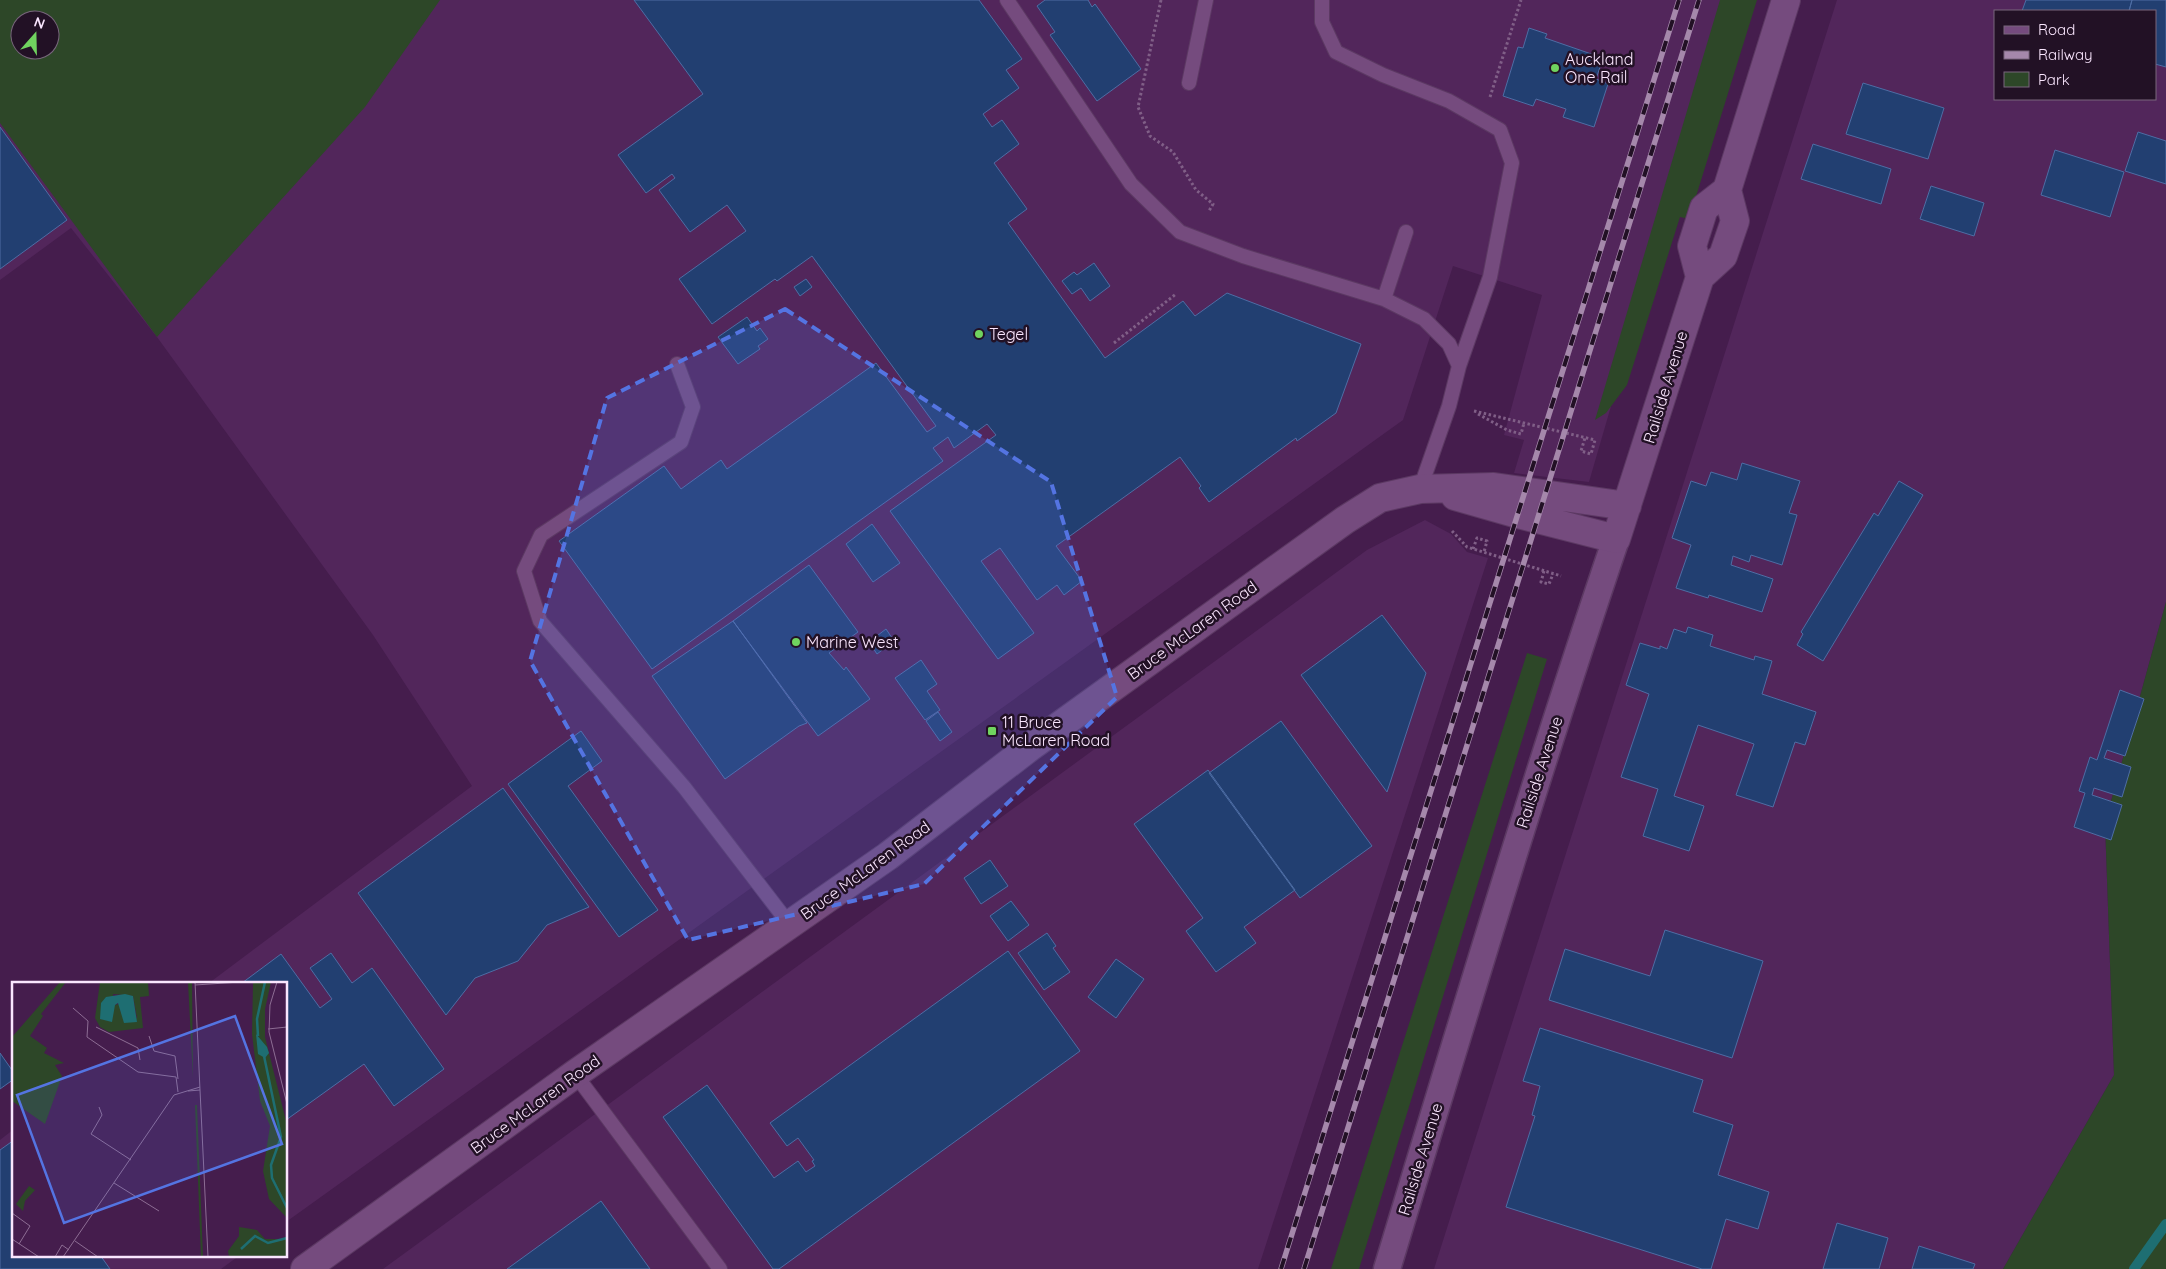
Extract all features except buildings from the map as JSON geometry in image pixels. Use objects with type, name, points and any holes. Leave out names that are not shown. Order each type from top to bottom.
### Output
[{"type":"main road","name":"Railside Avenue","points":[[1616,539],[1700,277],[1723,256],[1735,220],[1727,190],[1786,0]]},
{"type":"main road","name":"Bruce McLaren Road","points":[[305,1269],[575,1074],[888,856],[1030,747],[1345,520],[1380,498],[1426,489],[1494,487],[1627,506]]},
{"type":"main road","name":"Bruce McLaren Road","points":[[1426,489],[1616,539]]},
{"type":"street","name":"Railside Avenue","points":[[1387,1269],[1503,885],[1573,665],[1616,539]]},
{"type":"lane","points":[[1007,0],[1131,184],[1180,232],[1243,256],[1384,299],[1424,319],[1438,331],[1449,344],[1459,366]]},
{"type":"lane","points":[[1190,83],[1206,0]]},
{"type":"lane","points":[[1322,0],[1322,22],[1336,52],[1382,76],[1449,101],[1500,130],[1512,163],[1490,277],[1459,366],[1426,489]]},
{"type":"lane","points":[[1384,299],[1406,232]]},
{"type":"lane","points":[[677,364],[693,407],[681,442],[541,535],[524,571],[540,621],[684,787],[790,925]]},
{"type":"lane","points":[[575,1074],[720,1269]]},
{"type":"path","points":[[1161,0],[1138,107],[1150,136],[1173,152],[1196,190],[1213,204],[1209,211]]},
{"type":"path","points":[[1500,130],[1490,96],[1520,0]]},
{"type":"path","points":[[1114,343],[1176,294]]},
{"type":"path","points":[[1524,423],[1521,434],[1507,430],[1473,411],[1524,423],[1585,438],[1596,440],[1591,454],[1581,451],[1585,438]]},
{"type":"path","points":[[1452,531],[1467,547],[1561,576]]},
{"type":"path","points":[[1473,549],[1477,538],[1487,541],[1484,552]]},
{"type":"path","points":[[1544,571],[1541,582],[1549,584],[1553,574]]},
{"type":"highlighted area","points":[[785,309],[1051,482],[1117,697],[924,884],[688,940],[530,661],[607,398]]},
{"type":"shaded area","points":[[0,0],[1729,0],[1589,482],[1514,473],[1524,440],[1504,435],[1542,295],[1453,266],[1403,420],[288,1221],[288,982],[210,982],[472,786],[373,635],[157,337],[71,228],[0,280]]},
{"type":"shaded area","points":[[1837,0],[2166,0],[2166,602],[2105,823],[2114,1075],[2003,1269],[1434,1269]]},
{"type":"shaded area","points":[[1425,520],[1451,534],[1467,552],[1488,558],[1258,1269],[383,1269],[1367,550]]},
{"type":"shaded area","points":[[12,1131],[12,1256],[239,1256],[221,1269],[0,1269],[0,1140]]},
{"type":"green space","points":[[0,0],[440,0],[365,107],[157,337],[0,123]]},
{"type":"green space","points":[[1720,0],[1757,0],[1689,219],[1680,217],[1627,385],[1606,413],[1595,420]]},
{"type":"green space","points":[[2166,602],[2166,1269],[2003,1269],[2114,1075],[2105,823]]},
{"type":"green space","points":[[1527,653],[1547,659],[1359,1269],[1331,1269]]},
{"type":"waterway","points":[[2134,1269],[2166,1224]]},
{"type":"railway","points":[[1281,1269],[1679,0]]},
{"type":"railway","points":[[1304,1269],[1699,0]]},
{"type":"place","name":"Auckland One Rail","points":[[1555,68]]},
{"type":"place","name":"Tegel","points":[[979,334]]},
{"type":"place","name":"Marine West","points":[[796,642]]},
{"type":"place","name":"11 Bruce McLaren Road","points":[[992,731]]}]
